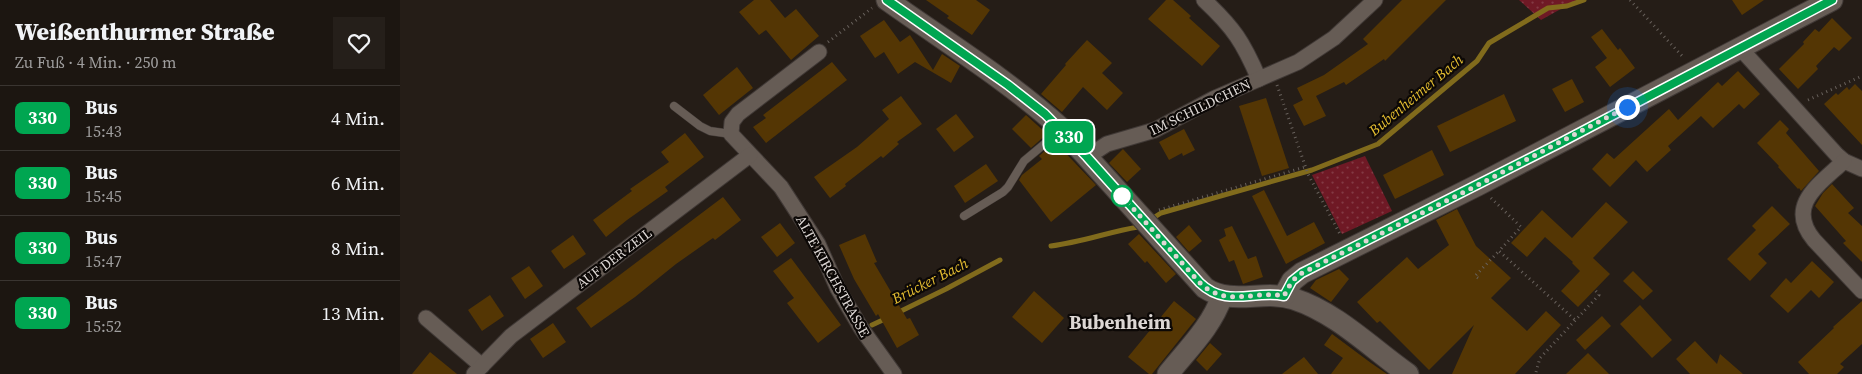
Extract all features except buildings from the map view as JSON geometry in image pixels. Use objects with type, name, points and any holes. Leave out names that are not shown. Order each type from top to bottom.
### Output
[{"type":"street","name":"IM SCHILDCHEN","points":[[1204,0],[1222,16],[1237,35],[1248,53],[1258,79]]},
{"type":"street","name":"IM SCHILDCHEN","points":[[1087,157],[1107,144],[1155,130],[1213,99],[1298,62],[1351,25],[1375,0]]},
{"type":"street","points":[[1284,296],[1288,285],[1296,277],[1478,185],[1832,0]]},
{"type":"street","points":[[881,2],[1008,85],[1062,130],[1200,283],[1210,291],[1222,296],[1238,298],[1272,295],[1284,296],[1311,306],[1332,317],[1408,374]]},
{"type":"street","points":[[1740,48],[1844,161],[1862,169]]},
{"type":"street","points":[[731,134],[732,122],[738,114],[819,52]]},
{"type":"street","name":"ALTE KIRCHSTRASSE","points":[[731,134],[781,188],[818,244],[838,289],[856,320],[877,353],[894,374]]},
{"type":"street","name":"AUF DER ZEIL","points":[[426,318],[478,370],[511,336],[750,155]]},
{"type":"street","points":[[1844,161],[1809,194],[1804,202],[1804,223],[1814,240],[1862,292]]},
{"type":"street","points":[[1168,374],[1208,325],[1216,312],[1222,296]]},
{"type":"lane","points":[[674,106],[700,126],[731,134]]},
{"type":"lane","points":[[964,216],[1003,192],[1024,161],[1062,130]]},
{"type":"path","points":[[1630,0],[1681,55],[1693,72]]},
{"type":"path","points":[[819,52],[819,49],[881,2]]},
{"type":"path","points":[[1273,73],[1308,174],[1349,250]]},
{"type":"path","points":[[1794,106],[1862,76]]},
{"type":"path","points":[[1146,222],[1305,167]]},
{"type":"path","points":[[1478,185],[1521,227],[1474,276],[1478,278]]},
{"type":"path","points":[[1499,250],[1575,320]]},
{"type":"path","points":[[1536,372],[1540,358],[1599,295],[1595,290]]},
{"type":"shaded area","points":[[1519,0],[1577,0],[1541,20]]},
{"type":"shaded area","points":[[1365,156],[1392,211],[1342,234],[1312,175]]},
{"type":"waterway","name":"Bubenheimer Bach","points":[[1150,220],[1161,213],[1312,170],[1378,144],[1477,61],[1489,43],[1548,8],[1567,6],[1584,0]]},
{"type":"waterway","name":"Brücker Bach","points":[[1051,246],[1143,225]]},
{"type":"waterway","name":"Brücker Bach","points":[[897,313],[1000,260]]},
{"type":"waterway","name":"Brücker Bach","points":[[872,325],[887,318]]},
{"type":"bus line","name":"330","points":[[887,0],[1008,85],[1045,114],[1087,157],[1205,288],[1216,294],[1238,298],[1272,295],[1284,296],[1288,285],[1302,273],[1560,143],[1832,0]]},
{"type":"district","name":"Bubenheim","points":[[1120,322]]},
{"type":"route","points":[[1122,196],[1205,288],[1216,294],[1238,298],[1272,295],[1284,296],[1288,285],[1302,273],[1478,185],[1627,107]]}]
